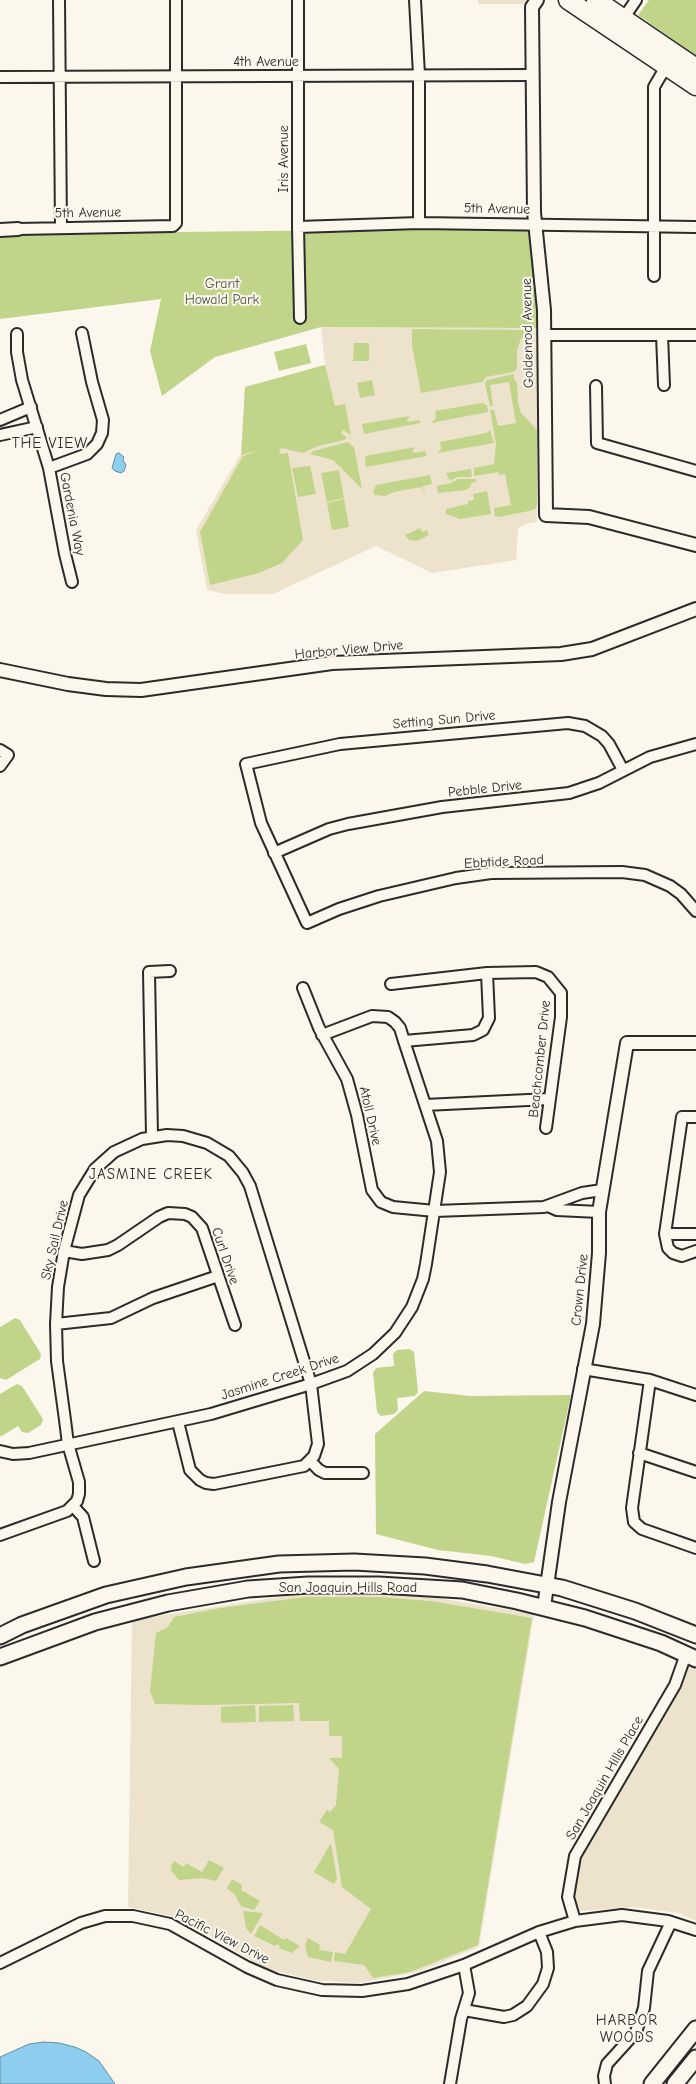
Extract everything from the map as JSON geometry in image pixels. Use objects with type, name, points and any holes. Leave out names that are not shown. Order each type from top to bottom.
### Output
[{"type":"highway","points":[[568,0],[671,59],[696,68]]},
{"type":"highway","points":[[596,0],[623,19],[671,59],[696,86]]},
{"type":"main road","name":"San Joaquin Hills Road","points":[[0,1636],[22,1625],[106,1595],[193,1575],[279,1564],[354,1562],[425,1566],[488,1574],[562,1588],[635,1611],[696,1635]]},
{"type":"main road","name":"San Joaquin Hills Road","points":[[0,1657],[95,1622],[168,1603],[248,1589],[308,1585],[379,1585],[453,1589],[544,1607],[585,1618],[660,1643],[691,1657]]},
{"type":"main road","points":[[652,2084],[696,2029]]},
{"type":"main road","points":[[675,2084],[696,2058]]},
{"type":"street","points":[[59,0],[61,228]]},
{"type":"street","points":[[176,0],[176,76]]},
{"type":"street","name":"Iris Avenue","points":[[298,0],[300,318]]},
{"type":"street","points":[[416,0],[419,223]]},
{"type":"street","name":"Goldenrod Avenue","points":[[537,0],[532,7],[534,225],[542,273],[545,335],[546,515],[589,517],[696,545]]},
{"type":"street","points":[[623,19],[636,0]]},
{"type":"street","points":[[654,276],[654,87],[671,59]]},
{"type":"street","name":"4th Avenue","points":[[0,77],[532,75]]},
{"type":"street","name":"5th Avenue","points":[[0,230],[173,226],[176,223],[176,76]]},
{"type":"street","name":"5th Avenue","points":[[298,226],[419,223],[696,227]]},
{"type":"street","points":[[49,468],[87,454],[97,444],[102,433],[103,420],[92,382],[82,333]]},
{"type":"street","name":"Gardenia Way","points":[[17,334],[17,352],[22,380],[49,468],[72,582]]},
{"type":"street","points":[[545,335],[696,335]]},
{"type":"street","points":[[662,335],[664,384]]},
{"type":"street","points":[[596,386],[597,443],[696,471]]},
{"type":"street","points":[[0,420],[31,407]]},
{"type":"street","points":[[0,435],[37,427]]},
{"type":"street","name":"Harbor View Drive","points":[[0,670],[68,684],[106,689],[141,690],[332,663],[561,654],[592,649],[696,609]]},
{"type":"street","name":"Setting Sun Drive","points":[[274,853],[255,806],[246,764],[349,743],[568,723],[586,726],[602,736],[609,744],[623,770]]},
{"type":"street","name":"Pebble Drive","points":[[274,853],[329,829],[348,824],[442,807],[570,794],[592,786],[654,756],[696,744]]},
{"type":"street","points":[[0,750],[8,755],[0,766]]},
{"type":"street","name":"Ebbtide Road","points":[[274,853],[307,923],[346,906],[379,896],[462,877],[491,873],[622,872],[645,875],[670,886],[681,894],[696,911]]},
{"type":"street","points":[[152,1136],[150,972],[170,971]]},
{"type":"street","name":"Beachcomber Drive","points":[[392,984],[487,973],[536,972],[548,977],[561,993],[561,1017],[546,1128]]},
{"type":"street","points":[[404,1041],[473,1035],[483,1030],[489,1018],[487,973]]},
{"type":"street","name":"Atoll Drive","points":[[303,988],[322,1035],[339,1062],[353,1097],[375,1197],[388,1206],[435,1211],[548,1206]]},
{"type":"street","name":"Jasmine Creek Drive","points":[[0,1451],[13,1454],[29,1453],[178,1422],[311,1384],[347,1371],[362,1362],[384,1344],[404,1320],[412,1307],[423,1279],[440,1172],[437,1141],[400,1028],[395,1022],[380,1015],[372,1016],[322,1035]]},
{"type":"street","name":"Crown Drive","points":[[544,1607],[546,1585],[593,1324],[599,1253],[599,1212],[627,1044],[696,1043]]},
{"type":"street","points":[[426,1105],[549,1099]]},
{"type":"street","points":[[696,1117],[682,1118],[665,1234],[668,1248],[673,1253],[682,1256],[696,1251]]},
{"type":"street","name":"Sky Sail Drive","points":[[73,1506],[79,1494],[80,1486],[68,1444],[57,1361],[58,1287],[64,1251],[79,1196],[95,1169],[123,1146],[152,1136],[182,1136],[207,1143],[229,1156],[243,1173],[250,1186],[311,1384],[318,1444],[310,1461]]},
{"type":"street","points":[[548,1206],[582,1193],[602,1190]]},
{"type":"street","points":[[581,1210],[582,1193]]},
{"type":"street","points":[[548,1206],[557,1210],[599,1212]]},
{"type":"street","name":"Curl Drive","points":[[64,1251],[82,1254],[108,1250],[168,1213],[177,1212],[192,1217],[202,1228],[235,1325]]},
{"type":"street","points":[[665,1234],[696,1234]]},
{"type":"street","points":[[56,1324],[110,1318],[153,1298],[218,1276]]},
{"type":"street","points":[[584,1369],[650,1380],[696,1394]]},
{"type":"street","points":[[650,1380],[632,1508],[634,1522],[642,1529],[696,1548]]},
{"type":"street","points":[[178,1422],[190,1470],[206,1483],[214,1484],[297,1468],[310,1461],[325,1473],[363,1473]]},
{"type":"street","points":[[639,1453],[696,1472]]},
{"type":"street","points":[[0,1535],[67,1510],[73,1506],[83,1517],[94,1561]]},
{"type":"street","name":"San Joaquin Hills Place","points":[[575,1921],[568,1897],[575,1856],[691,1657]]},
{"type":"street","name":"Pacific View Drive","points":[[0,1963],[81,1923],[105,1916],[133,1916],[170,1924],[247,1968],[277,1980],[322,1990],[362,1991],[386,1988],[464,1965],[540,1932],[575,1921],[622,1915],[671,1922],[696,1930]]},
{"type":"street","points":[[605,2084],[604,2076],[607,2064],[636,2032],[644,2008],[648,1971],[671,1922]]},
{"type":"street","points":[[464,2010],[504,2017],[513,2015],[527,2006],[543,1984],[548,1968],[547,1952],[540,1932]]},
{"type":"street","points":[[450,2084],[469,1993],[464,1965]]},
{"type":"shaded area","points":[[478,0],[529,0],[527,4],[478,4]]},
{"type":"shaded area","points":[[321,327],[538,328],[537,522],[525,524],[518,529],[516,560],[432,573],[376,546],[273,594],[226,594],[207,590],[196,530],[242,452],[245,387],[325,365]]},
{"type":"shaded area","points":[[304,1593],[408,1593],[534,1614],[479,1947],[418,1972],[358,1983],[312,1980],[264,1968],[180,1918],[128,1907],[132,1620]]},
{"type":"shaded area","points":[[688,1667],[696,1670],[696,1921],[679,1913],[632,1907],[580,1911],[574,1897],[580,1858]]},
{"type":"green space","points":[[649,0],[696,0],[696,56],[638,15]]},
{"type":"green space","name":"Grant Howald Park","points":[[531,228],[538,328],[321,327],[215,357],[162,396],[150,351],[161,299],[0,319],[0,234]]},
{"type":"green space","points":[[412,329],[523,330],[525,332],[525,330],[529,333],[521,339],[517,350],[517,369],[513,372],[486,377],[482,382],[421,393],[412,346]]},
{"type":"green space","points":[[354,343],[369,343],[369,361],[353,361]]},
{"type":"green space","points":[[306,344],[311,363],[279,371],[274,352]]},
{"type":"green space","points":[[325,365],[335,406],[345,404],[351,435],[343,430],[341,433],[347,438],[344,440],[318,446],[303,453],[281,448],[279,454],[288,453],[303,540],[282,563],[259,573],[210,585],[200,532],[243,456],[260,450],[241,455],[245,387]]},
{"type":"green space","points":[[514,374],[521,413],[537,430],[537,505],[535,509],[529,511],[499,517],[495,516],[494,508],[511,505],[505,474],[498,475],[499,472],[474,476],[474,468],[494,464],[496,444],[490,410],[494,410],[498,426],[516,423],[509,382],[490,385],[493,406],[490,406],[485,384],[487,380]]},
{"type":"green space","points":[[372,380],[375,395],[360,398],[357,383]]},
{"type":"green space","points":[[482,403],[487,405],[488,412],[431,423],[436,418],[435,411]]},
{"type":"green space","points":[[410,416],[407,419],[408,422],[420,420],[420,423],[364,434],[362,424]]},
{"type":"green space","points":[[490,430],[494,443],[437,453],[441,449],[440,442],[486,433]]},
{"type":"green space","points":[[348,442],[354,447],[362,489],[333,460],[310,454],[313,451]]},
{"type":"green space","points":[[415,447],[412,453],[425,451],[427,456],[366,467],[365,456]]},
{"type":"green space","points":[[310,466],[316,494],[298,497],[292,468]]},
{"type":"green space","points":[[471,469],[472,477],[457,477],[450,481],[446,473]]},
{"type":"green space","points":[[339,470],[344,498],[327,502],[321,473]]},
{"type":"green space","points":[[430,475],[432,484],[422,486],[426,497],[421,487],[394,492],[385,496],[375,495],[373,492],[376,485]]},
{"type":"green space","points":[[458,479],[476,479],[476,482],[471,483],[471,486],[466,490],[438,493],[437,486],[451,483]]},
{"type":"green space","points":[[487,491],[491,514],[460,519],[446,514],[446,509],[468,504],[468,501],[474,500],[473,494]]},
{"type":"green space","points":[[344,499],[349,527],[332,530],[327,503]]},
{"type":"green space","points":[[420,528],[422,532],[427,530],[429,535],[417,541],[409,540],[405,535]]},
{"type":"green space","points":[[15,1318],[20,1320],[41,1354],[40,1359],[6,1380],[0,1378],[0,1327]]},
{"type":"green space","points":[[410,1349],[414,1352],[418,1392],[415,1396],[397,1398],[398,1410],[394,1414],[381,1416],[377,1412],[373,1373],[376,1368],[394,1366],[393,1354],[397,1350]]},
{"type":"green space","points":[[17,1384],[22,1386],[43,1419],[41,1425],[28,1433],[22,1432],[18,1426],[0,1436],[0,1394]]},
{"type":"green space","points":[[424,1391],[470,1396],[571,1395],[534,1562],[525,1564],[491,1556],[438,1550],[376,1534],[375,1434]]},
{"type":"green space","points":[[305,1597],[378,1597],[431,1601],[532,1618],[478,1945],[410,1972],[373,1978],[364,1965],[334,1961],[335,1952],[345,1954],[371,1909],[342,1887],[333,1830],[319,1822],[327,1810],[330,1812],[336,1805],[339,1769],[329,1758],[342,1758],[342,1733],[341,1736],[329,1736],[329,1721],[300,1721],[299,1703],[155,1704],[150,1691],[156,1633],[168,1627],[174,1617],[220,1608]]},
{"type":"green space","points":[[255,1705],[256,1722],[221,1723],[221,1707]]},
{"type":"green space","points":[[293,1705],[294,1721],[259,1722],[259,1706]]},
{"type":"green space","points":[[331,1843],[337,1879],[334,1884],[314,1872]]},
{"type":"green space","points":[[209,1860],[224,1868],[216,1881],[203,1878],[179,1880],[172,1872],[171,1866],[174,1861],[184,1867],[186,1863],[202,1872]]},
{"type":"green space","points":[[232,1879],[242,1885],[241,1890],[260,1901],[254,1910],[241,1906],[235,1895],[227,1888]]},
{"type":"green space","points":[[243,1911],[263,1913],[251,1934],[246,1928]]},
{"type":"green space","points":[[260,1925],[284,1940],[286,1938],[300,1946],[292,1953],[279,1948],[280,1946],[277,1944],[275,1946],[254,1936]]},
{"type":"green space","points":[[308,1938],[320,1945],[319,1950],[333,1952],[331,1962],[308,1957],[305,1945]]},
{"type":"water","points":[[119,453],[124,457],[123,460],[126,465],[121,473],[112,468],[116,454]]},
{"type":"water","points":[[59,2043],[86,2052],[99,2061],[115,2084],[0,2084],[0,2057],[29,2044]]},
{"type":"district","name":"THE VIEW","points":[[50,444]]},
{"type":"district","name":"JASMINE CREEK","points":[[151,1175]]},
{"type":"district","name":"HARBOR WOODS","points":[[627,2030]]}]
